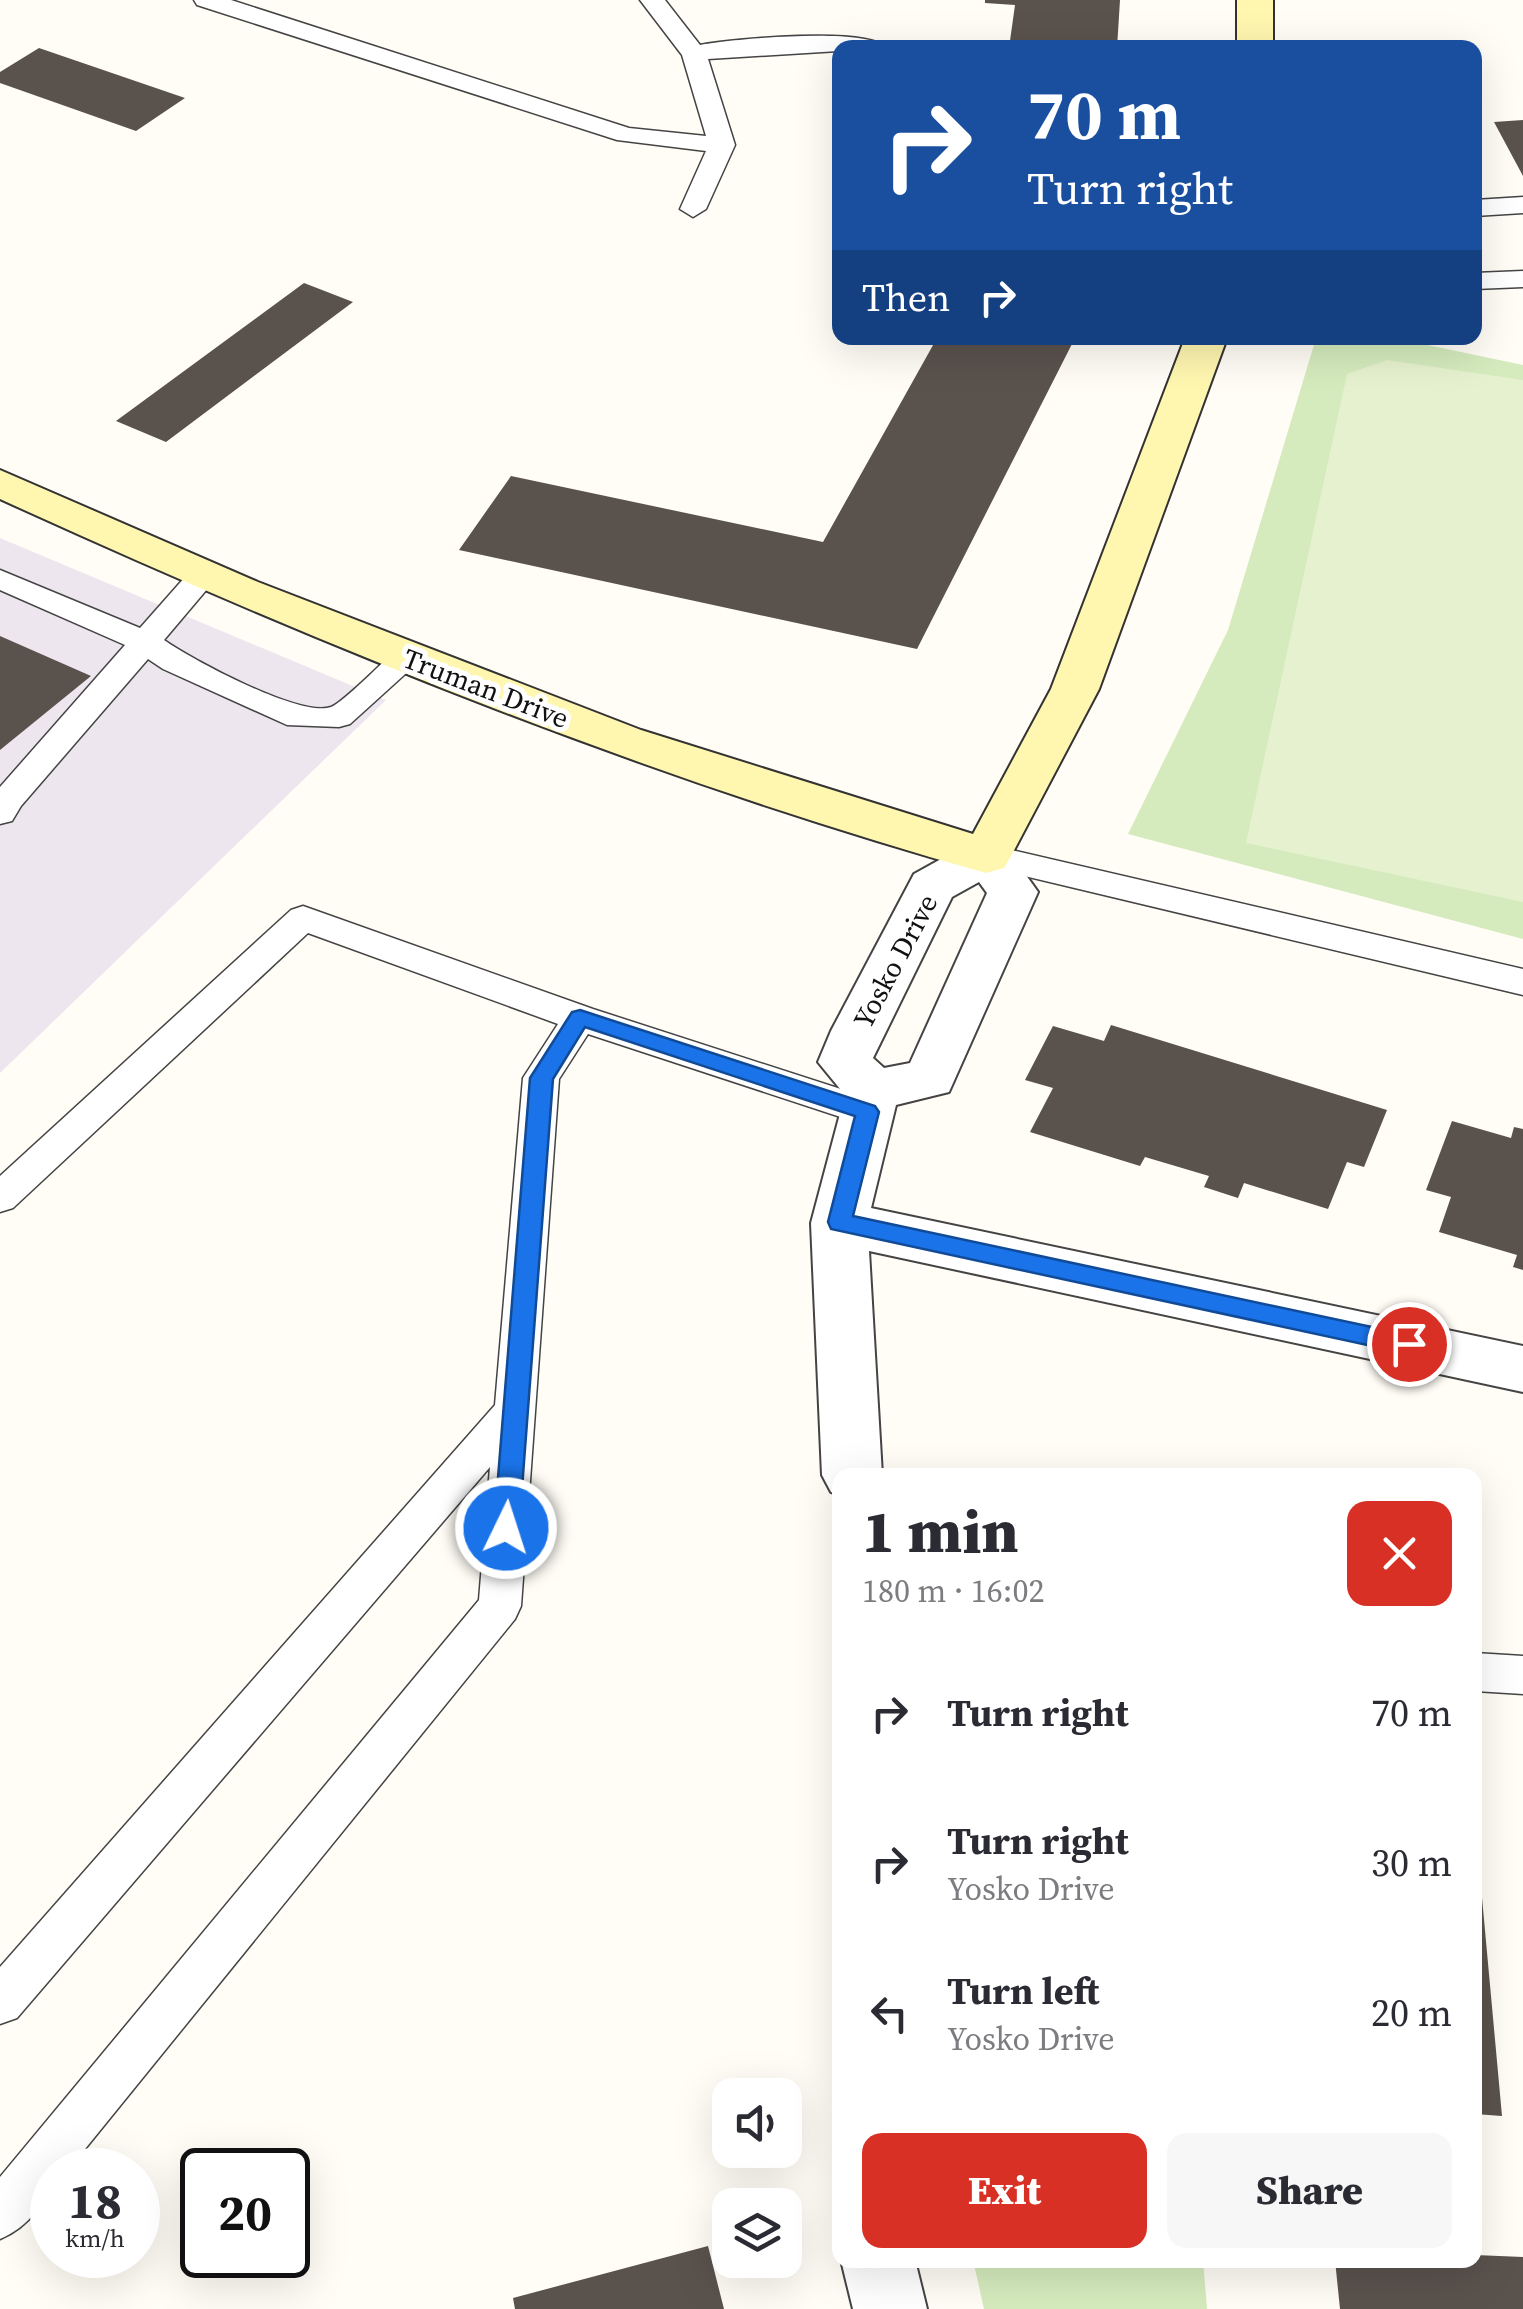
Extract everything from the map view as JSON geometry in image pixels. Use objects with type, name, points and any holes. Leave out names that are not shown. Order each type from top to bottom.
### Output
[{"type":"street","points":[[1255,40],[1256,0]]},
{"type":"street","points":[[852,1468],[840,1222],[870,1101],[930,1078],[1013,892],[986,856],[1075,689],[1203,345]]},
{"type":"street","name":"Truman Drive","points":[[0,483],[204,575],[624,741],[986,856]]},
{"type":"street","name":"Yosko Drive","points":[[870,1101],[845,1062],[857,1031],[932,886],[986,856]]},
{"type":"street","points":[[840,1222],[1523,1368]]},
{"type":"street","points":[[880,2268],[890,2309]]},
{"type":"lane","points":[[206,0],[626,135],[722,145]]},
{"type":"lane","points":[[652,0],[694,54],[722,145],[694,209]]},
{"type":"lane","points":[[694,54],[731,47],[832,44]]},
{"type":"lane","points":[[1482,208],[1523,205]]},
{"type":"lane","points":[[1482,281],[1523,278]]},
{"type":"lane","points":[[0,813],[7,800],[204,575]]},
{"type":"lane","points":[[0,579],[146,642],[174,662],[298,718],[339,717],[408,657]]},
{"type":"lane","points":[[986,856],[1523,982]]},
{"type":"lane","points":[[0,1198],[303,918],[580,1018],[870,1101]]},
{"type":"lane","points":[[0,2215],[500,1606],[542,1078],[580,1018]]},
{"type":"lane","points":[[0,2002],[516,1410]]},
{"type":"lane","points":[[1482,1672],[1523,1675]]},
{"type":"shaded area","points":[[0,538],[386,700],[0,1073]]},
{"type":"green space","points":[[1314,345],[1427,345],[1523,365],[1523,939],[1128,834],[1228,630]]},
{"type":"green space","points":[[1387,360],[1523,380],[1523,902],[1246,843],[1347,374]]},
{"type":"green space","points":[[975,2268],[1204,2268],[1207,2309],[984,2309]]},
{"type":"building","points":[[1120,0],[1118,40],[1010,40],[1015,5],[985,3]]},
{"type":"building","points":[[39,48],[185,98],[136,131],[0,83],[0,72]]},
{"type":"building","points":[[1523,120],[1523,176],[1494,122]]},
{"type":"building","points":[[304,283],[353,302],[166,442],[116,421]]},
{"type":"building","points":[[933,345],[1071,345],[917,649],[459,550],[511,476],[823,542]]},
{"type":"building","points":[[0,636],[91,676],[0,750]]},
{"type":"building","points":[[1111,1025],[1387,1110],[1364,1167],[1347,1162],[1328,1209],[1244,1183],[1238,1198],[1204,1187],[1209,1176],[1145,1157],[1140,1166],[1030,1132],[1053,1088],[1025,1080],[1053,1026],[1104,1041]]},
{"type":"building","points":[[1452,1121],[1511,1138],[1514,1127],[1523,1129],[1523,1270],[1513,1267],[1517,1255],[1439,1232],[1451,1197],[1426,1190]]},
{"type":"building","points":[[1482,1898],[1502,2116],[1482,2115]]},
{"type":"building","points":[[708,2246],[712,2278],[716,2278],[724,2309],[515,2309],[513,2298]]},
{"type":"building","points":[[1482,2255],[1523,2257],[1523,2309],[1340,2309],[1336,2268],[1482,2268]]},
{"type":"route","points":[[506,1528],[542,1078],[580,1018],[868,1112],[840,1222],[1409,1344]]}]
